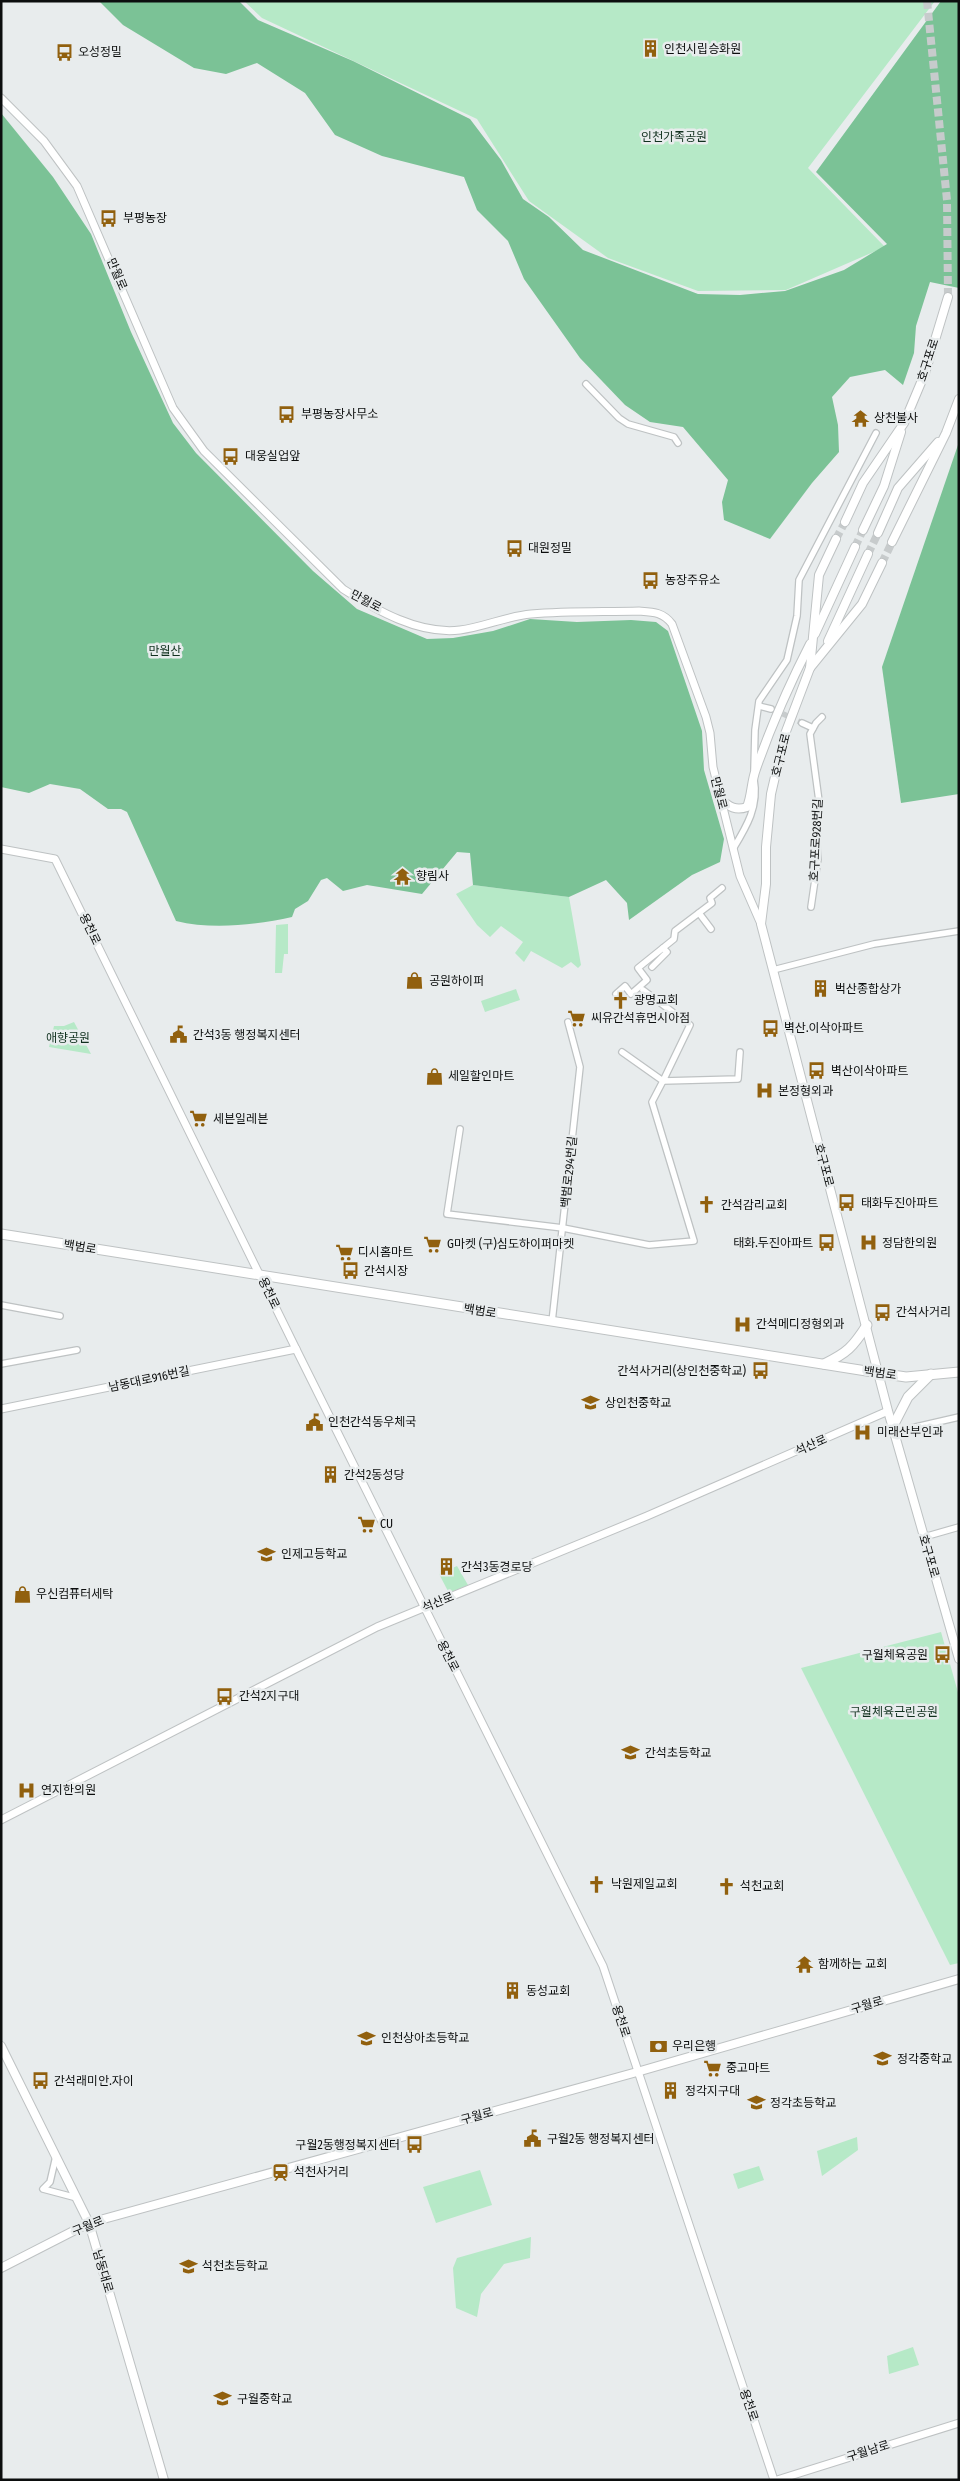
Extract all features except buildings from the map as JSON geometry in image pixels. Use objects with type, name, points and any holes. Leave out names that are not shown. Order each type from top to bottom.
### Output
[{"type":"main road","name":"호구포로","points":[[863,530],[884,486],[904,423],[925,373],[948,296]]},
{"type":"main road","points":[[892,542],[946,433],[959,399]]},
{"type":"main road","name":"호구포로","points":[[845,522],[863,483],[904,423]]},
{"type":"main road","points":[[878,533],[898,488],[946,433]]},
{"type":"main road","name":"호구포로","points":[[836,539],[819,575],[810,668],[785,734],[771,794],[766,847],[766,884],[761,924],[893,1430],[959,1659]]},
{"type":"main road","name":"호구포로","points":[[812,639],[855,547]]},
{"type":"main road","name":"호구포로","points":[[824,652],[868,554]]},
{"type":"main road","name":"호구포로","points":[[810,668],[862,604],[882,563]]},
{"type":"main road","points":[[721,799],[729,807],[741,809],[747,807],[751,798],[754,776],[778,710],[812,639]]},
{"type":"main road","name":"백범로","points":[[1,1234],[879,1374],[906,1377],[959,1372]]},
{"type":"main road","points":[[823,1365],[843,1355],[851,1348],[867,1325]]},
{"type":"main road","points":[[893,1430],[908,1397],[931,1374]]},
{"type":"main road","name":"구월로","points":[[1,2268],[89,2223],[637,2072],[959,1979]]},
{"type":"main road","name":"남동대로","points":[[1,2046],[89,2223],[163,2480]]},
{"type":"street","name":"만월로","points":[[1,98],[44,141],[77,186],[90,212],[173,408],[184,425],[204,451],[343,589],[362,602],[415,625],[440,630],[477,627],[530,614],[639,611],[664,615],[672,624],[706,717],[710,733],[713,768],[740,876],[761,924]]},
{"type":"street","points":[[586,384],[619,418],[628,424],[674,438],[678,443]]},
{"type":"street","points":[[733,849],[750,820],[754,807],[754,730],[759,706],[787,660],[796,616],[799,580],[876,432]]},
{"type":"street","points":[[759,706],[771,709]]},
{"type":"street","points":[[802,723],[813,728],[822,717]]},
{"type":"street","name":"호구포로928번길","points":[[812,907],[818,858],[816,832],[819,801],[810,743],[810,734],[813,728]]},
{"type":"street","name":"용천로","points":[[1,849],[56,859],[296,1349],[603,1966],[637,2072],[776,2480]]},
{"type":"street","points":[[616,994],[625,986],[631,994],[647,980],[638,968],[674,939],[675,932],[712,903],[710,898],[722,888]]},
{"type":"street","points":[[700,913],[711,929]]},
{"type":"street","points":[[773,970],[874,944],[959,931]]},
{"type":"street","points":[[652,967],[667,952],[663,948]]},
{"type":"street","points":[[460,1129],[447,1214],[563,1228],[649,1245],[694,1241],[652,1102],[690,1025],[643,990]]},
{"type":"street","name":"백범로294번길","points":[[552,1322],[580,1066],[568,1022]]},
{"type":"street","points":[[622,1052],[664,1081],[738,1079],[740,1052]]},
{"type":"street","points":[[1,1305],[60,1316]]},
{"type":"street","name":"남동대로916번길","points":[[1,1409],[296,1349]]},
{"type":"street","points":[[1,1364],[77,1350]]},
{"type":"street","name":"석산로","points":[[1,1820],[363,1634],[647,1516],[888,1411]]},
{"type":"street","points":[[893,1430],[958,1419]]},
{"type":"street","points":[[924,1538],[959,1528]]},
{"type":"street","points":[[56,2156],[50,2182],[43,2189],[77,2198]]},
{"type":"street","name":"구월남로","points":[[776,2480],[959,2423]]},
{"type":"green space","points":[[99,1],[239,1],[258,20],[353,61],[470,119],[501,160],[523,199],[549,217],[583,250],[698,294],[740,295],[785,291],[844,270],[887,244],[816,172],[941,1],[959,1],[959,288],[930,282],[916,326],[914,353],[903,385],[885,370],[850,377],[832,397],[838,425],[839,452],[812,483],[770,539],[724,520],[722,502],[728,480],[683,427],[650,422],[625,405],[580,358],[524,279],[508,241],[477,210],[464,177],[382,156],[335,135],[305,93],[257,63],[226,74],[194,68],[123,25]]},
{"type":"green space","name":"인천가족공원","points":[[244,1],[935,1],[808,168],[885,247],[786,290],[698,291],[608,258],[529,201],[477,119],[262,18]]},
{"type":"green space","name":"만월산","points":[[1,113],[53,177],[91,234],[131,332],[173,423],[196,453],[313,571],[357,609],[427,639],[453,638],[493,631],[530,619],[577,622],[631,620],[656,622],[668,631],[702,731],[704,770],[724,839],[720,862],[692,875],[629,920],[627,903],[606,880],[569,897],[473,885],[470,853],[457,852],[422,894],[367,885],[343,891],[327,878],[321,880],[308,901],[295,909],[292,917],[249,924],[219,926],[190,924],[176,921],[127,812],[121,809],[108,809],[80,789],[50,784],[29,793],[1,787]]},
{"type":"green space","points":[[959,442],[959,794],[901,803],[882,667]]},
{"type":"green space","points":[[473,885],[569,897],[581,965],[578,968],[571,962],[562,968],[531,951],[524,962],[515,953],[523,942],[501,926],[490,937],[477,925],[456,894]]},
{"type":"green space","points":[[288,924],[288,954],[284,954],[282,973],[275,973],[276,925]]},
{"type":"green space","points":[[516,989],[520,1000],[485,1012],[481,1001]]},
{"type":"green space","name":"애향공원","points":[[74,1022],[91,1054],[49,1047],[54,1026],[64,1026]]},
{"type":"green space","points":[[457,1566],[468,1585],[449,1593],[439,1574]]},
{"type":"green space","name":"구월체육근린공원","points":[[941,1632],[959,1696],[959,1963],[950,1965],[801,1668]]},
{"type":"green space","points":[[857,2137],[858,2150],[822,2176],[817,2151]]},
{"type":"green space","points":[[759,2166],[764,2180],[738,2189],[733,2174]]},
{"type":"green space","points":[[480,2170],[492,2205],[436,2223],[423,2187]]},
{"type":"green space","points":[[531,2237],[530,2258],[504,2264],[481,2294],[477,2317],[456,2308],[453,2268],[457,2258]]},
{"type":"green space","points":[[913,2347],[919,2365],[889,2374],[887,2356]]},
{"type":"tunnel","points":[[927,1],[947,200],[948,297]]},
{"type":"tunnel","points":[[836,539],[845,522]]},
{"type":"tunnel","points":[[855,547],[863,530]]},
{"type":"tunnel","points":[[868,554],[878,533]]},
{"type":"tunnel","points":[[882,563],[892,542]]},
{"type":"tunnel","points":[[775,710],[802,723]]},
{"type":"place","name":"인천시립승화원","points":[[650,49]]},
{"type":"place","name":"오성정밀","points":[[64,52]]},
{"type":"place","name":"부평농장","points":[[109,218]]},
{"type":"place","name":"부평농장사무소","points":[[287,414]]},
{"type":"place","name":"상천불사","points":[[860,418]]},
{"type":"place","name":"대웅실업앞","points":[[231,456]]},
{"type":"place","name":"대원정밀","points":[[514,548]]},
{"type":"place","name":"농장주유소","points":[[651,580]]},
{"type":"place","name":"향림사","points":[[402,876]]},
{"type":"place","name":"공원하이퍼","points":[[415,981]]},
{"type":"place","name":"벅산종합상가","points":[[821,989]]},
{"type":"place","name":"광명교회","points":[[620,1000]]},
{"type":"place","name":"씨유간석휴먼시아점","points":[[577,1018]]},
{"type":"place","name":"벽산.이삭아파트","points":[[770,1028]]},
{"type":"place","name":"간석3동 행정복지센터","points":[[179,1035]]},
{"type":"place","name":"벽산이삭아파트","points":[[817,1071]]},
{"type":"place","name":"세일할인마트","points":[[434,1076]]},
{"type":"place","name":"본정형외과","points":[[764,1091]]},
{"type":"place","name":"세븐일레븐","points":[[199,1119]]},
{"type":"place","name":"태화두진아파트","points":[[847,1203]]},
{"type":"place","name":"간석감리교회","points":[[707,1205]]},
{"type":"place","name":"태화.두진아파트","points":[[827,1243]]},
{"type":"place","name":"정담한의원","points":[[868,1243]]},
{"type":"place","name":"G마켓 (구)심도하이퍼마켓","points":[[433,1244]]},
{"type":"place","name":"디시홈마트","points":[[344,1252]]},
{"type":"place","name":"간석시장","points":[[350,1271]]},
{"type":"place","name":"간석사거리","points":[[882,1312]]},
{"type":"place","name":"간석메디정형외과","points":[[742,1324]]},
{"type":"place","name":"간석사거리(상인천중학교)","points":[[760,1371]]},
{"type":"place","name":"상인천중학교","points":[[591,1403]]},
{"type":"place","name":"인천간석동우체국","points":[[314,1422]]},
{"type":"place","name":"미래산부인과","points":[[863,1432]]},
{"type":"place","name":"간석2동성당","points":[[330,1475]]},
{"type":"place","name":"CU","points":[[366,1524]]},
{"type":"place","name":"인제고등학교","points":[[267,1554]]},
{"type":"place","name":"간석3동경로당","points":[[447,1567]]},
{"type":"place","name":"우신컴퓨터세탁","points":[[22,1594]]},
{"type":"place","name":"구월체육공원","points":[[942,1655]]},
{"type":"place","name":"간석2지구대","points":[[225,1696]]},
{"type":"place","name":"간석초등학교","points":[[631,1753]]},
{"type":"place","name":"연지한의원","points":[[27,1790]]},
{"type":"place","name":"낙원제일교회","points":[[597,1884]]},
{"type":"place","name":"석천교회","points":[[726,1886]]},
{"type":"place","name":"함께하는 교회","points":[[804,1964]]},
{"type":"place","name":"동성교회","points":[[512,1991]]},
{"type":"place","name":"인천상아초등학교","points":[[367,2038]]},
{"type":"place","name":"우리은행","points":[[658,2046]]},
{"type":"place","name":"정각중학교","points":[[883,2059]]},
{"type":"place","name":"중고마트","points":[[712,2068]]},
{"type":"place","name":"간석래미안.자이","points":[[40,2081]]},
{"type":"place","name":"정각지구대","points":[[671,2091]]},
{"type":"place","name":"정각초등학교","points":[[756,2103]]},
{"type":"place","name":"구월2동 행정복지센터","points":[[533,2139]]},
{"type":"place","name":"구월2동행정복지센터","points":[[414,2145]]},
{"type":"place","name":"석천사거리","points":[[280,2172]]},
{"type":"place","name":"석천초등학교","points":[[188,2266]]},
{"type":"place","name":"구월중학교","points":[[223,2399]]}]
